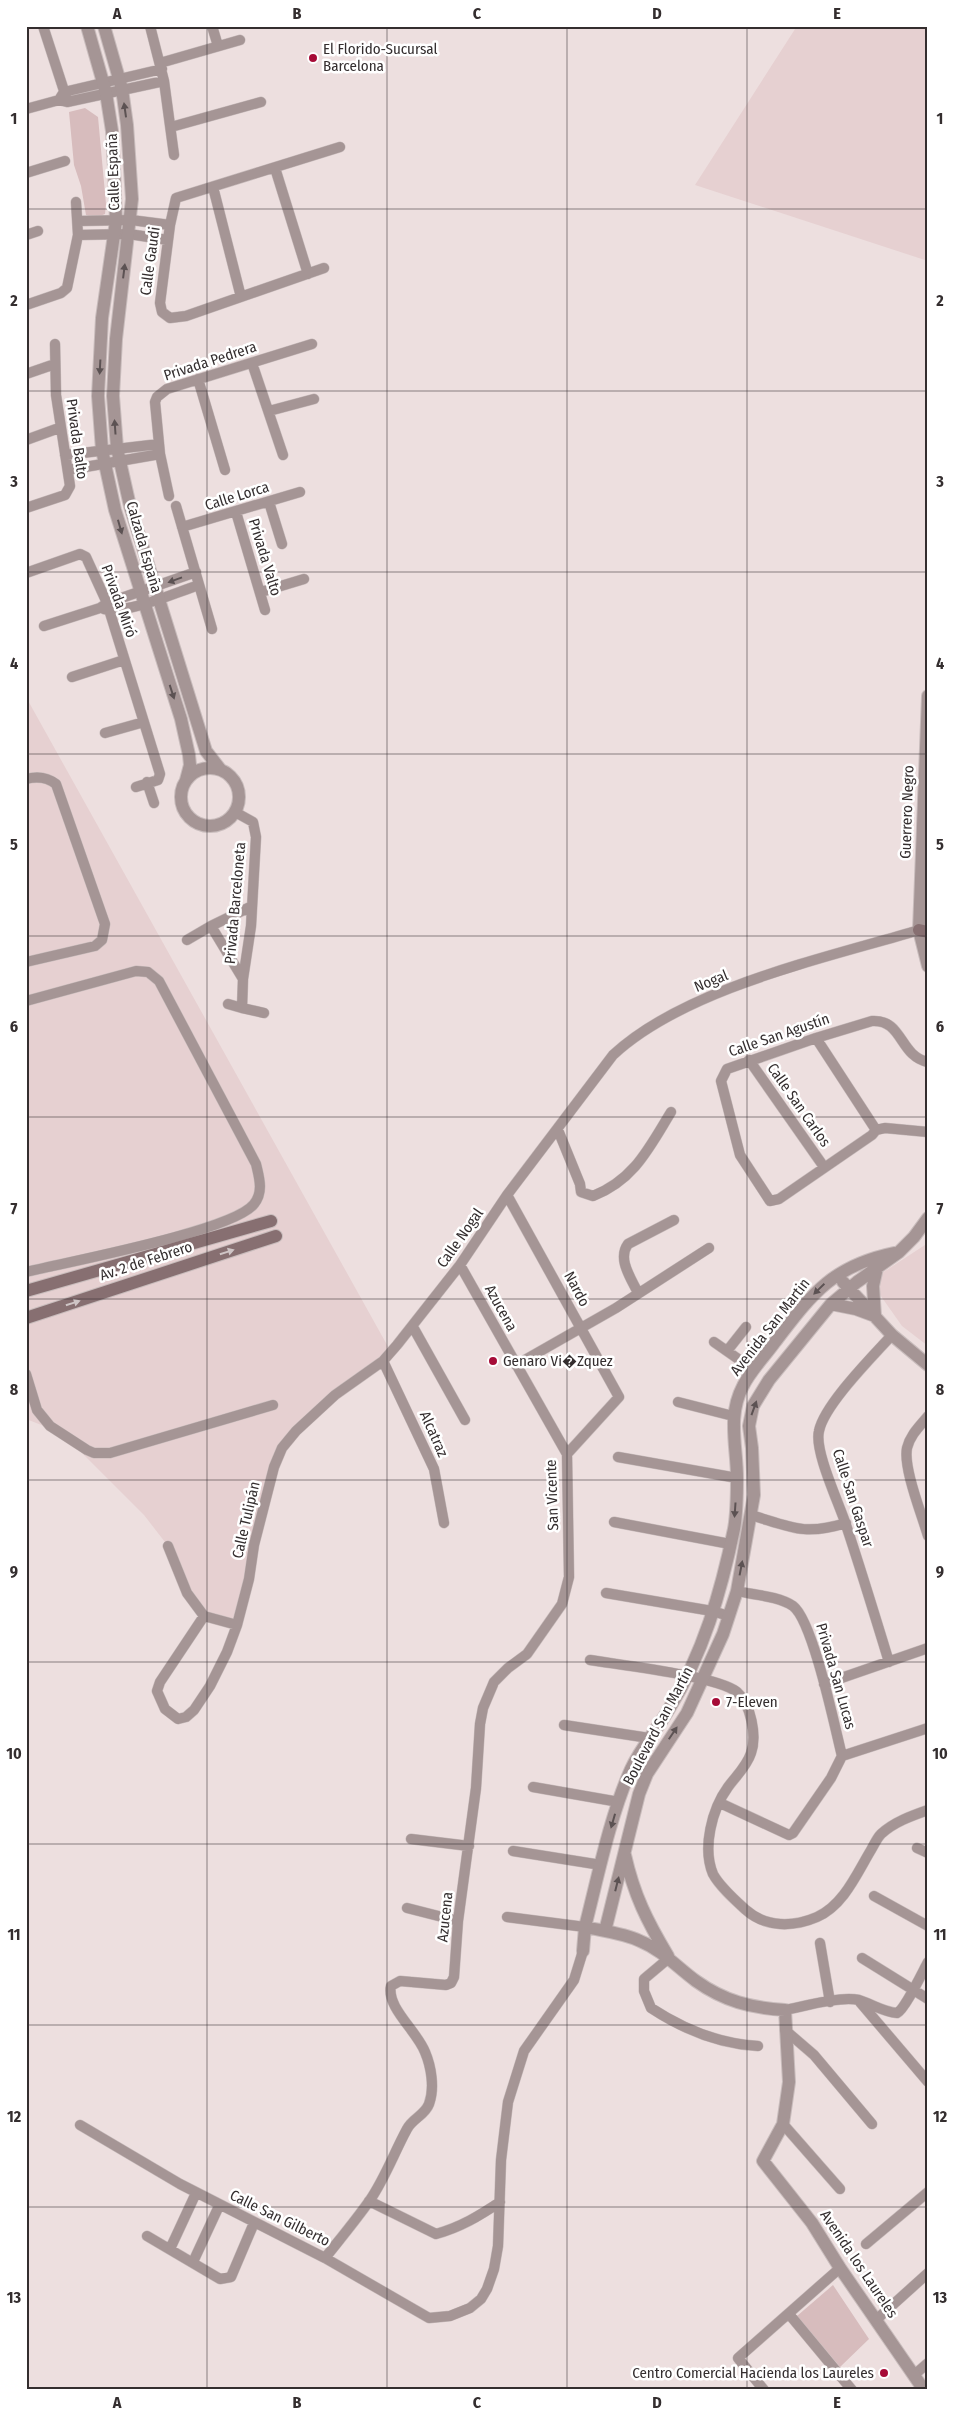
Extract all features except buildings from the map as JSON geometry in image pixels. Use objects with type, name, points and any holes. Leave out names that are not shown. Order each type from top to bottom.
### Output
[{"type":"main road","name":"Av. 2 de Febrero","points":[[26,1290],[271,1221]]},
{"type":"main road","name":"Av. 2 de Febrero","points":[[26,1318],[276,1236]]},
{"type":"street","points":[[43,26],[64,98]]},
{"type":"street","name":"Calle España","points":[[87,26],[105,88],[112,131],[115,227],[102,318]]},
{"type":"street","name":"Calle España","points":[[104,26],[121,84],[130,157],[131,220],[118,320]]},
{"type":"street","points":[[150,26],[164,81],[174,155]]},
{"type":"street","points":[[212,26],[218,46]]},
{"type":"street","points":[[121,84],[161,66],[240,40]]},
{"type":"street","points":[[26,109],[121,84],[164,81]]},
{"type":"street","points":[[171,127],[261,102]]},
{"type":"street","name":"Calle Gaudi","points":[[324,268],[186,316],[170,318],[162,312],[160,303],[170,225],[176,198],[340,147]]},
{"type":"street","points":[[26,173],[65,161]]},
{"type":"street","points":[[275,168],[308,274]]},
{"type":"street","points":[[213,187],[241,297]]},
{"type":"street","points":[[26,305],[61,293],[67,288],[78,235],[76,202]]},
{"type":"street","points":[[78,235],[115,227],[131,220],[170,225]]},
{"type":"street","points":[[78,221],[115,227],[129,234],[168,240]]},
{"type":"street","points":[[26,235],[38,231]]},
{"type":"street","points":[[102,318],[118,320]]},
{"type":"street","name":"Calzada España","points":[[102,318],[98,396],[102,450],[115,510],[141,598],[181,719],[189,755],[186,780]]},
{"type":"street","name":"Calzada España","points":[[118,320],[113,396],[119,462],[156,593],[206,751],[220,769]]},
{"type":"street","name":"Privada Balto","points":[[26,508],[65,495],[70,486],[59,428],[55,344]]},
{"type":"street","name":"Privada Pedrera","points":[[169,496],[160,449],[155,402],[157,397],[167,389],[312,344]]},
{"type":"street","points":[[252,363],[283,455]]},
{"type":"street","points":[[26,374],[56,364]]},
{"type":"street","points":[[198,379],[225,470]]},
{"type":"street","points":[[268,411],[314,399]]},
{"type":"street","points":[[26,440],[59,428]]},
{"type":"street","points":[[65,455],[117,448],[160,449]]},
{"type":"street","points":[[68,470],[119,462],[160,449]]},
{"type":"street","name":"Calle Lorca","points":[[182,527],[300,492]]},
{"type":"street","points":[[269,502],[282,544]]},
{"type":"street","points":[[176,506],[212,630]]},
{"type":"street","name":"Privada Valto","points":[[236,512],[265,610]]},
{"type":"street","name":"Privada Miró","points":[[26,573],[80,554],[85,555],[124,660],[160,776],[158,780],[147,782]]},
{"type":"street","points":[[156,593],[196,572]]},
{"type":"street","points":[[260,592],[304,579]]},
{"type":"street","points":[[105,607],[156,593],[199,585]]},
{"type":"street","name":"Privada Miró","points":[[44,626],[105,607]]},
{"type":"street","name":"Privada Miró","points":[[72,677],[124,660]]},
{"type":"street","name":"Guerrero Negro","points":[[928,696],[923,931],[928,966]]},
{"type":"street","points":[[181,719],[194,713]]},
{"type":"street","points":[[105,733],[144,722]]},
{"type":"street","points":[[204,768],[220,769],[229,775],[238,789],[239,799],[235,812],[225,822],[215,826],[204,826],[194,822],[186,814],[181,804],[181,794],[186,780],[194,772],[204,768]]},
{"type":"street","points":[[26,779],[34,777],[49,779],[56,784],[105,924],[102,940],[95,946],[26,962]]},
{"type":"street","points":[[136,787],[147,782],[154,803]]},
{"type":"street","name":"Privada Barceloneta","points":[[235,812],[250,819],[256,829],[252,906],[242,979],[242,1008]]},
{"type":"street","points":[[187,940],[252,906]]},
{"type":"street","points":[[211,926],[242,979]]},
{"type":"street","name":"Nogal","points":[[558,1130],[612,1054],[625,1043],[668,1016],[714,995],[775,974],[923,931]]},
{"type":"street","points":[[26,1001],[136,971],[148,972],[159,981],[256,1164],[261,1186],[255,1203],[245,1212],[198,1232],[26,1272]]},
{"type":"street","points":[[228,1004],[264,1013]]},
{"type":"street","name":"Calle San Agustín","points":[[824,1167],[779,1199],[770,1201],[765,1196],[740,1155],[722,1081],[727,1069],[816,1038],[872,1021],[882,1020],[892,1026],[909,1052],[918,1060],[928,1062]]},
{"type":"street","points":[[816,1038],[876,1130]]},
{"type":"street","name":"Calle San Carlos","points":[[749,1060],[824,1167]]},
{"type":"street","points":[[558,1130],[580,1184],[581,1192],[593,1196],[612,1188],[645,1154],[671,1112]]},
{"type":"street","points":[[824,1167],[872,1135],[876,1130],[885,1128],[928,1132]]},
{"type":"street","name":"Calle Nogal","points":[[383,1362],[460,1265],[507,1195],[558,1130]]},
{"type":"street","name":"Nardo","points":[[507,1195],[619,1397],[567,1454]]},
{"type":"street","points":[[875,1316],[873,1286],[877,1262],[899,1252],[914,1237],[928,1218]]},
{"type":"street","points":[[638,1293],[623,1258],[624,1250],[628,1244],[674,1220]]},
{"type":"street","points":[[271,1221],[276,1226],[276,1236]]},
{"type":"street","points":[[516,1365],[581,1329],[709,1248]]},
{"type":"street","name":"Avenida San Martin","points":[[583,1951],[584,1927],[619,1802],[634,1763],[669,1710],[687,1676],[721,1589],[734,1526],[737,1478],[735,1403],[743,1385],[809,1299],[837,1274],[877,1262]]},
{"type":"street","name":"Boulevard San Martín","points":[[605,1931],[639,1794],[647,1774],[687,1713],[729,1616],[737,1591],[754,1496],[749,1426],[758,1396],[831,1304],[877,1262]]},
{"type":"street","name":"Azucena","points":[[460,1265],[516,1365]]},
{"type":"street","points":[[837,1274],[892,1335],[928,1365]]},
{"type":"street","points":[[831,1304],[856,1309],[875,1316]]},
{"type":"street","points":[[413,1326],[465,1420]]},
{"type":"street","points":[[728,1351],[746,1327]]},
{"type":"street","name":"Calle San Gaspar","points":[[889,1662],[846,1523],[822,1458],[818,1433],[822,1419],[861,1369],[892,1335]]},
{"type":"street","points":[[714,1342],[754,1370]]},
{"type":"street","name":"Alcatraz","points":[[383,1362],[431,1463],[444,1523]]},
{"type":"street","name":"Calle Tulipán","points":[[204,1616],[160,1682],[157,1691],[160,1700],[170,1715],[178,1720],[186,1718],[194,1710],[218,1672],[237,1624],[249,1579],[254,1545],[265,1509],[274,1467],[282,1448],[296,1431],[335,1395],[383,1362]]},
{"type":"street","name":"San Vicente","points":[[516,1365],[567,1454],[569,1577]]},
{"type":"street","points":[[26,1374],[37,1410],[42,1418],[60,1433],[94,1453],[110,1453],[273,1405]]},
{"type":"street","points":[[678,1402],[734,1416]]},
{"type":"street","points":[[928,1416],[912,1435],[907,1449],[906,1465],[923,1502],[928,1536]]},
{"type":"street","points":[[735,1449],[752,1448]]},
{"type":"street","points":[[618,1457],[737,1478]]},
{"type":"street","points":[[751,1515],[811,1531],[823,1530],[846,1523]]},
{"type":"street","points":[[614,1522],[730,1544]]},
{"type":"street","points":[[168,1546],[187,1593],[204,1616],[237,1624]]},
{"type":"street","name":"Azucena","points":[[369,2201],[393,2159],[408,2127],[425,2111],[430,2102],[432,2088],[430,2065],[425,2050],[390,1998],[391,1986],[400,1981],[446,1985],[451,1983],[454,1977],[458,1920],[469,1846],[483,1708],[494,1682],[508,1668],[527,1654],[562,1604],[569,1577]]},
{"type":"street","name":"Privada San Lucas","points":[[737,1591],[783,1602],[793,1606],[801,1615],[807,1626],[824,1684],[842,1756]]},
{"type":"street","points":[[606,1592],[712,1611],[729,1616]]},
{"type":"street","points":[[824,1684],[928,1648]]},
{"type":"street","points":[[590,1660],[701,1679],[724,1685],[738,1693],[746,1706],[753,1731],[752,1752],[742,1770],[727,1788],[720,1803],[710,1827],[708,1848],[713,1874],[731,1896],[751,1914],[772,1924],[793,1924],[818,1916],[841,1899],[880,1835],[905,1818],[928,1810]]},
{"type":"street","points":[[564,1725],[649,1738]]},
{"type":"street","points":[[720,1803],[790,1835],[831,1778],[842,1756],[928,1728]]},
{"type":"street","points":[[533,1787],[619,1802]]},
{"type":"street","points":[[411,1839],[469,1846]]},
{"type":"street","points":[[916,1848],[928,1853]]},
{"type":"street","points":[[514,1851],[601,1865]]},
{"type":"street","points":[[625,1854],[633,1889],[641,1909],[669,1958]]},
{"type":"street","points":[[874,1896],[928,1926]]},
{"type":"street","points":[[407,1908],[458,1920]]},
{"type":"street","points":[[507,1917],[584,1927],[640,1941],[669,1958],[696,1981],[725,1998],[760,2008],[785,2010],[830,2002],[858,2000],[897,2013],[905,2007],[912,1990],[928,1962]]},
{"type":"street","points":[[325,2258],[369,2201],[436,2234],[472,2221],[500,2202],[504,2126],[508,2102],[524,2051],[574,1980],[583,1951],[605,1931]]},
{"type":"street","points":[[820,1943],[830,2002]]},
{"type":"street","points":[[669,1958],[644,1979],[644,1991],[651,2008],[703,2035],[743,2045],[758,2046]]},
{"type":"street","points":[[862,1958],[928,1999]]},
{"type":"street","points":[[858,2000],[928,2082]]},
{"type":"street","points":[[785,2010],[789,2082],[783,2124],[840,2189]]},
{"type":"street","points":[[785,2030],[814,2055],[872,2124]]},
{"type":"street","name":"Avenida los Laureles","points":[[783,2124],[763,2161],[801,2207],[840,2268],[877,2319],[924,2390]]},
{"type":"street","name":"Calle San Gilberto","points":[[80,2126],[219,2206],[325,2258],[429,2318],[450,2316],[470,2308],[481,2300],[494,2268],[498,2246],[500,2202]]},
{"type":"street","points":[[170,2249],[196,2193]]},
{"type":"street","points":[[866,2244],[927,2195]]},
{"type":"street","points":[[193,2262],[219,2206]]},
{"type":"street","points":[[147,2236],[220,2279],[226,2279],[230,2277],[254,2223]]},
{"type":"street","points":[[764,2390],[738,2358],[840,2268]]},
{"type":"street","points":[[877,2319],[928,2273]]},
{"type":"street","points":[[789,2314],[852,2390]]},
{"type":"street","points":[[914,2375],[928,2363]]},
{"type":"shaded area","points":[[797,26],[928,26],[928,261],[695,185]]},
{"type":"shaded area","points":[[85,108],[98,117],[106,204],[105,214],[95,218],[86,215],[81,186],[74,165],[69,112]]},
{"type":"shaded area","points":[[26,697],[391,1352],[356,1379],[282,1448],[237,1625],[204,1616],[168,1546],[144,1515],[81,1452],[44,1426],[26,1419]]},
{"type":"shaded area","points":[[928,1243],[928,1346],[902,1326],[878,1292],[882,1273]]},
{"type":"shaded area","points":[[833,2285],[869,2339],[840,2367],[797,2316]]},
{"type":"place","name":"El Florido-Sucursal Barcelona","points":[[313,58]]},
{"type":"place","name":"Genaro Vi�Zquez","points":[[493,1361]]},
{"type":"place","name":"7-Eleven","points":[[716,1702]]},
{"type":"place","name":"Centro Comercial Hacienda los Laureles","points":[[884,2373]]}]
